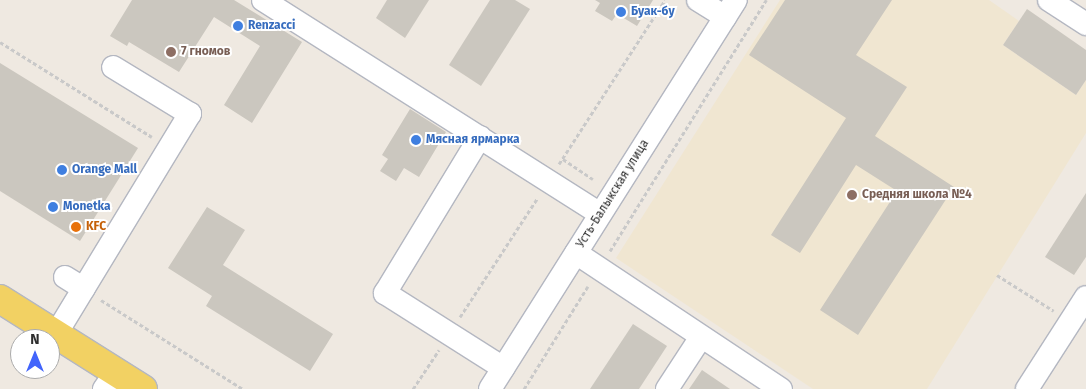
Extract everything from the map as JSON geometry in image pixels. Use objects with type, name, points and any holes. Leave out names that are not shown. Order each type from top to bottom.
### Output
[{"type":"main road","points":[[0,299],[48,329]]},
{"type":"main road","points":[[60,337],[110,380],[143,389]]},
{"type":"street","points":[[263,0],[600,214]]},
{"type":"street","points":[[698,0],[731,8]]},
{"type":"street","points":[[1049,0],[1086,24]]},
{"type":"street","name":"Усть-Балыкская улица","points":[[490,389],[731,8]]},
{"type":"street","points":[[58,329],[74,283],[170,148],[190,114],[113,67]]},
{"type":"street","points":[[480,137],[385,293],[470,342],[503,368]]},
{"type":"street","points":[[576,252],[781,389]]},
{"type":"street","points":[[1026,389],[1078,327],[1086,297]]},
{"type":"street","points":[[667,389],[701,337]]},
{"type":"path","points":[[524,389],[766,0]]},
{"type":"path","points":[[0,42],[170,148]]},
{"type":"path","points":[[562,159],[593,179]]},
{"type":"path","points":[[997,275],[1078,327]]},
{"type":"path","points":[[74,283],[243,389]]},
{"type":"shaded area","name":"Средняя школа №4","points":[[780,0],[989,0],[1019,21],[1003,45],[1076,95],[1086,80],[1086,133],[927,389],[813,389],[616,258]]},
{"type":"building","points":[[132,0],[234,0],[302,42],[252,123],[224,105],[260,46],[214,17],[179,72],[129,42],[127,46],[110,36]]},
{"type":"building","points":[[387,0],[429,0],[405,38],[376,18]]},
{"type":"building","points":[[490,0],[515,0],[530,9],[481,86],[449,65]]},
{"type":"building","name":"Буак-бу","points":[[595,0],[653,0],[637,26],[617,14],[612,21],[595,11],[600,3]]},
{"type":"building","points":[[785,0],[892,0],[856,55],[907,87],[875,136],[954,187],[858,335],[820,310],[897,191],[856,165],[800,253],[771,235],[846,118],[749,55]]},
{"type":"building","points":[[1027,9],[1086,50],[1086,80],[1076,95],[1003,45]]},
{"type":"building","name":"Orange Mall","points":[[0,63],[138,148],[80,241],[0,191]]},
{"type":"building","name":"Мясная ярмарка","points":[[410,109],[446,132],[419,177],[404,168],[396,181],[380,171],[388,159],[382,155]]},
{"type":"building","points":[[1086,193],[1086,257],[1074,275],[1045,257]]},
{"type":"building","points":[[207,207],[245,230],[223,265],[333,334],[310,371],[206,306],[212,296],[168,268]]},
{"type":"building","points":[[633,324],[667,346],[639,389],[590,389]]},
{"type":"building","points":[[702,370],[730,389],[689,389]]},
{"type":"place","name":"Буак-бу","points":[[621,12]]},
{"type":"place","name":"Renzacci","points":[[238,26]]},
{"type":"place","name":"7 гномов","points":[[171,52]]},
{"type":"place","name":"Мясная ярмарка","points":[[416,140]]},
{"type":"place","name":"Orange Mall","points":[[62,170]]},
{"type":"place","name":"Средняя школа №4","points":[[852,195]]},
{"type":"place","name":"Monetka","points":[[53,207]]},
{"type":"place","name":"KFC","points":[[76,227]]}]
